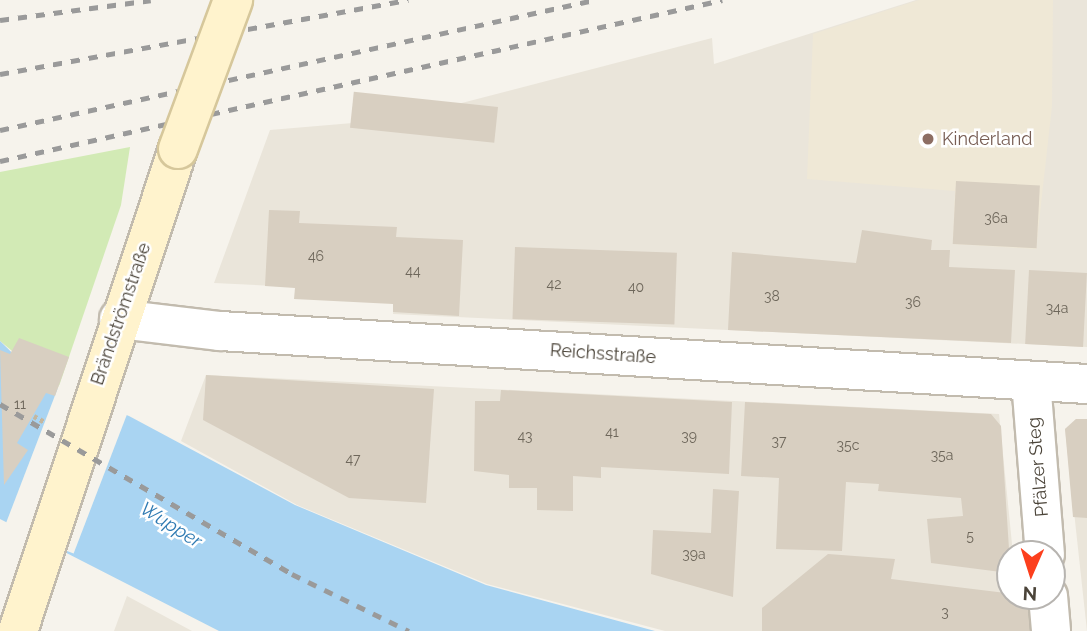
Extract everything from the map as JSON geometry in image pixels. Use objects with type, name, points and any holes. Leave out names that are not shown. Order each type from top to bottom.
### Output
[{"type":"main road","name":"Brändströmstraße","points":[[18,631],[40,551],[119,319],[233,0]]},
{"type":"street","name":"Reichsstraße","points":[[119,319],[1087,384]]},
{"type":"street","name":"Pfälzer Steg","points":[[1031,381],[1044,540]]},
{"type":"street","points":[[1049,610],[1051,631]]},
{"type":"shaded area","points":[[916,0],[1087,0],[1087,347],[393,314],[394,292],[214,283],[270,130],[400,119],[712,38],[714,64]]},
{"type":"shaded area","name":"Kinderland","points":[[919,0],[1053,0],[1052,106],[1036,249],[953,244],[955,191],[807,179],[813,34]]},
{"type":"shaded area","points":[[206,375],[999,414],[1012,540],[996,540],[996,610],[1014,610],[1020,631],[665,631],[487,584],[297,505],[181,441]]},
{"type":"shaded area","points":[[1076,419],[1087,419],[1087,631],[1065,429]]},
{"type":"shaded area","points":[[127,596],[192,631],[114,631]]},
{"type":"green space","points":[[130,147],[121,205],[58,389],[0,341],[0,172]]},
{"type":"water","name":"Wupper","points":[[0,341],[43,383],[129,416],[295,505],[486,585],[655,631],[219,631],[0,519]]},
{"type":"pier","points":[[59,385],[128,412],[74,553],[5,527]]},
{"type":"building","points":[[354,92],[498,107],[494,143],[350,128]]},
{"type":"building","points":[[956,181],[1040,185],[1037,248],[953,244]]},
{"type":"building","points":[[269,210],[300,211],[299,223],[397,227],[396,237],[463,240],[459,316],[393,312],[393,304],[294,299],[295,288],[265,286]]},
{"type":"building","points":[[862,230],[932,240],[931,250],[950,250],[949,267],[1015,270],[1011,343],[728,330],[732,252],[856,263]]},
{"type":"building","points":[[515,247],[677,253],[674,325],[512,319]]},
{"type":"building","points":[[1029,270],[1087,273],[1083,347],[1025,344]]},
{"type":"building","points":[[19,338],[69,357],[55,396],[46,393],[17,443],[28,450],[4,485],[0,350],[10,354]]},
{"type":"building","points":[[206,375],[434,389],[426,503],[349,498],[203,420]]},
{"type":"building","points":[[501,390],[732,402],[729,474],[601,467],[601,478],[573,476],[573,511],[537,510],[537,488],[509,488],[509,475],[474,471],[475,401],[500,401]]},
{"type":"building","points":[[745,402],[991,414],[1001,426],[1008,540],[996,540],[996,571],[931,563],[927,519],[963,516],[961,498],[878,491],[879,484],[846,482],[842,551],[776,549],[779,478],[741,476]]},
{"type":"building","points":[[1076,419],[1087,419],[1087,518],[1073,517],[1065,429]]},
{"type":"building","points":[[713,489],[739,491],[733,597],[651,574],[653,530],[711,533]]},
{"type":"building","points":[[828,554],[895,559],[891,579],[996,592],[996,610],[1031,610],[1033,631],[762,631],[762,608]]},
{"type":"railway","points":[[0,20],[151,0]]},
{"type":"railway","points":[[0,74],[408,0]]},
{"type":"railway","points":[[0,130],[594,0]]},
{"type":"railway","points":[[0,161],[722,0]]},
{"type":"railway","points":[[0,404],[292,574],[409,631]]},
{"type":"place","name":"Kinderland","points":[[928,139]]}]
